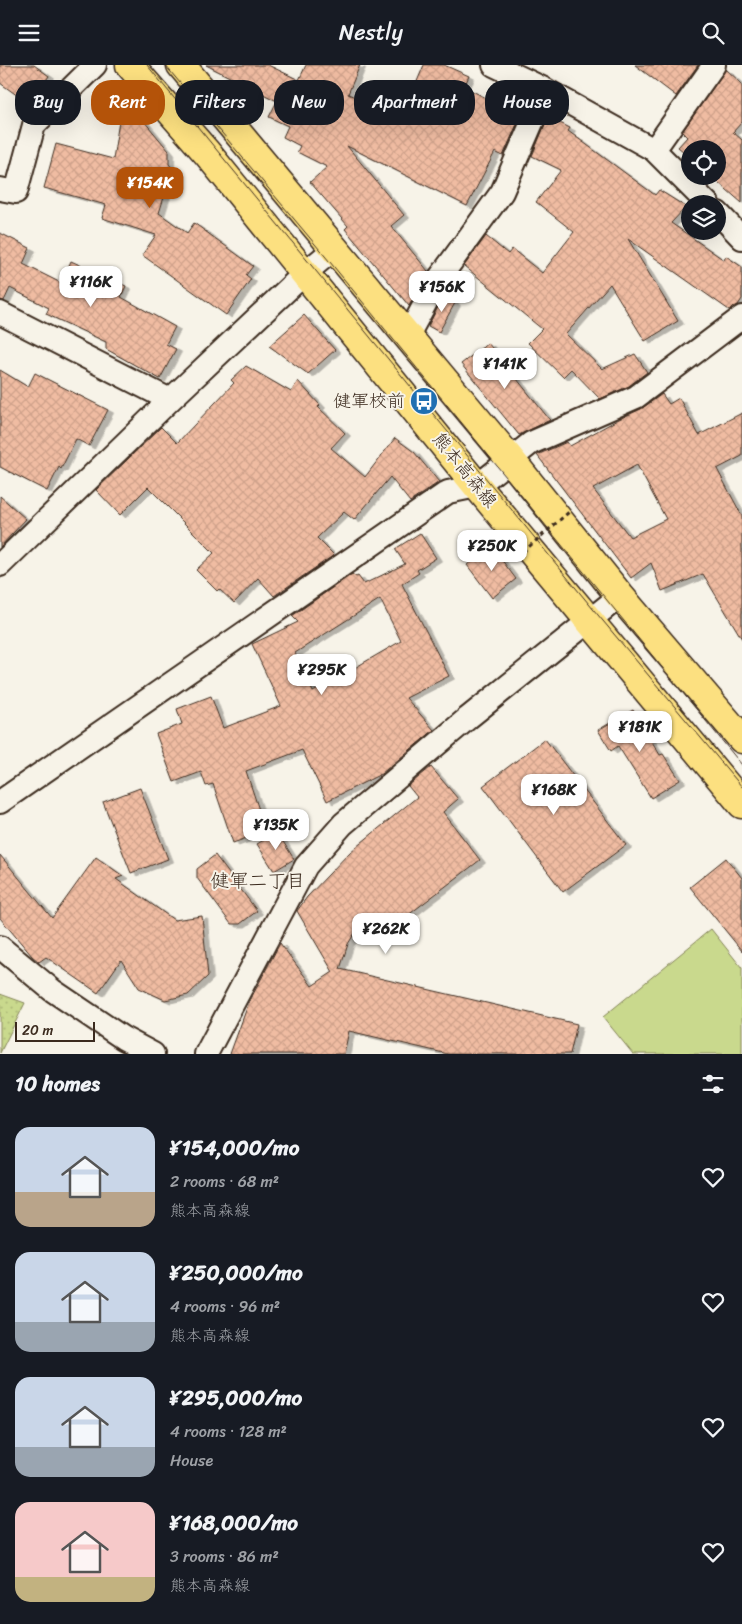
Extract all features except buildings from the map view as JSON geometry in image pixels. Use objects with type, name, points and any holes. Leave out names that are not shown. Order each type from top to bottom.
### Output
[{"type":"main road","name":"熊本高森線","points":[[130,65],[207,153],[477,486],[742,804]]},
{"type":"main road","points":[[181,65],[510,459],[620,596],[742,739]]},
{"type":"street","points":[[0,189],[16,192],[34,125],[95,65]]},
{"type":"street","points":[[494,65],[524,80]]},
{"type":"street","points":[[654,150],[714,65]]},
{"type":"street","points":[[569,104],[654,150],[699,195]]},
{"type":"street","points":[[407,337],[438,281],[502,191],[531,125]]},
{"type":"street","points":[[726,221],[742,237]]},
{"type":"street","points":[[0,565],[170,400],[305,273],[334,249]]},
{"type":"street","points":[[0,313],[170,400]]},
{"type":"street","points":[[0,802],[448,492],[477,486],[531,443],[636,397],[742,317]]},
{"type":"street","points":[[206,1054],[306,866],[343,824],[468,718],[620,596]]},
{"type":"street","points":[[0,947],[52,990],[123,1038],[153,1054]]},
{"type":"path","points":[[517,557],[569,512]]},
{"type":"green space","points":[[711,929],[742,968],[742,1054],[633,1054],[603,1017]]},
{"type":"green space","points":[[0,994],[25,1003],[0,1053]]},
{"type":"tram line","points":[[147,65],[598,615],[742,787]]},
{"type":"tram line","points":[[165,65],[325,256],[742,765]]},
{"type":"place","name":"健軍校前","points":[[424,401]]},
{"type":"district","name":"健軍二丁目","points":[[258,880]]}]
